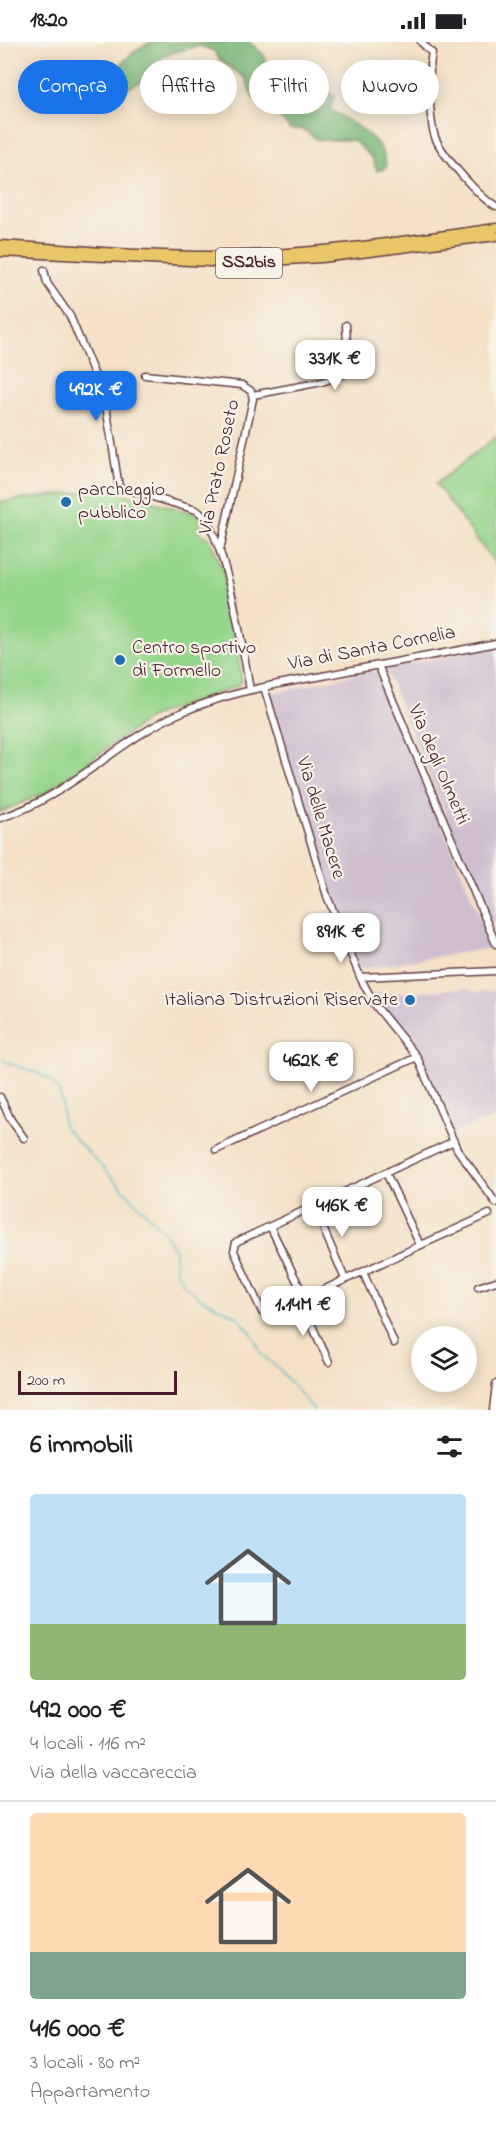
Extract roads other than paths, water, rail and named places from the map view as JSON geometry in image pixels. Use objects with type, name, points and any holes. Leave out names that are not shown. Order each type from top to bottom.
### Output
[{"type":"highway","name":"SS2bis","points":[[0,245],[153,254],[246,255],[391,243],[496,228]]},
{"type":"highway","name":"SS2bis","points":[[0,252],[184,263],[239,263],[387,251],[496,236]]},
{"type":"street","points":[[421,42],[432,53],[436,138],[445,153],[482,196],[496,207]]},
{"type":"street","name":"Via Prato Roseto","points":[[44,270],[47,283],[68,311],[105,400],[119,487],[198,510],[207,521],[220,550],[250,690]]},
{"type":"street","points":[[253,395],[322,382],[344,374],[348,366],[346,326]]},
{"type":"street","name":"Via Prato Roseto","points":[[145,375],[242,385],[248,388],[253,395],[220,550]]},
{"type":"street","name":"Via di Santa Cornelia","points":[[0,818],[29,808],[53,795],[158,724],[208,702],[264,687],[496,643]]},
{"type":"street","name":"Via degli Olmetti","points":[[378,665],[496,944]]},
{"type":"street","name":"Via delle Macere","points":[[264,687],[327,896],[360,977],[375,1005],[417,1057],[454,1141],[496,1203]]},
{"type":"street","points":[[360,977],[496,970]]},
{"type":"street","points":[[216,1150],[417,1057]]},
{"type":"street","points":[[0,1097],[11,1120],[24,1138]]},
{"type":"street","points":[[454,1141],[238,1241],[233,1246],[234,1251],[264,1315],[489,1214]]},
{"type":"street","points":[[386,1173],[420,1245]]},
{"type":"street","points":[[314,1207],[345,1280]]},
{"type":"street","points":[[270,1226],[329,1362]]},
{"type":"street","points":[[363,1272],[394,1343]]},
{"type":"street","points":[[478,1287],[496,1281]]},
{"type":"street","points":[[493,1410],[496,1384]]},
{"type":"waterway","points":[[0,1058],[51,1081],[61,1098],[63,1126],[164,1232],[175,1251],[176,1270],[185,1286],[202,1299],[237,1316],[252,1334],[262,1355],[279,1369],[314,1410]]},
{"type":"place","name":"parcheggio pubblico","points":[[66,502]]},
{"type":"place","name":"Centro sportivo di Formello","points":[[120,660]]},
{"type":"place","name":"Italiana Distruzioni Riservate","points":[[410,1000]]}]
